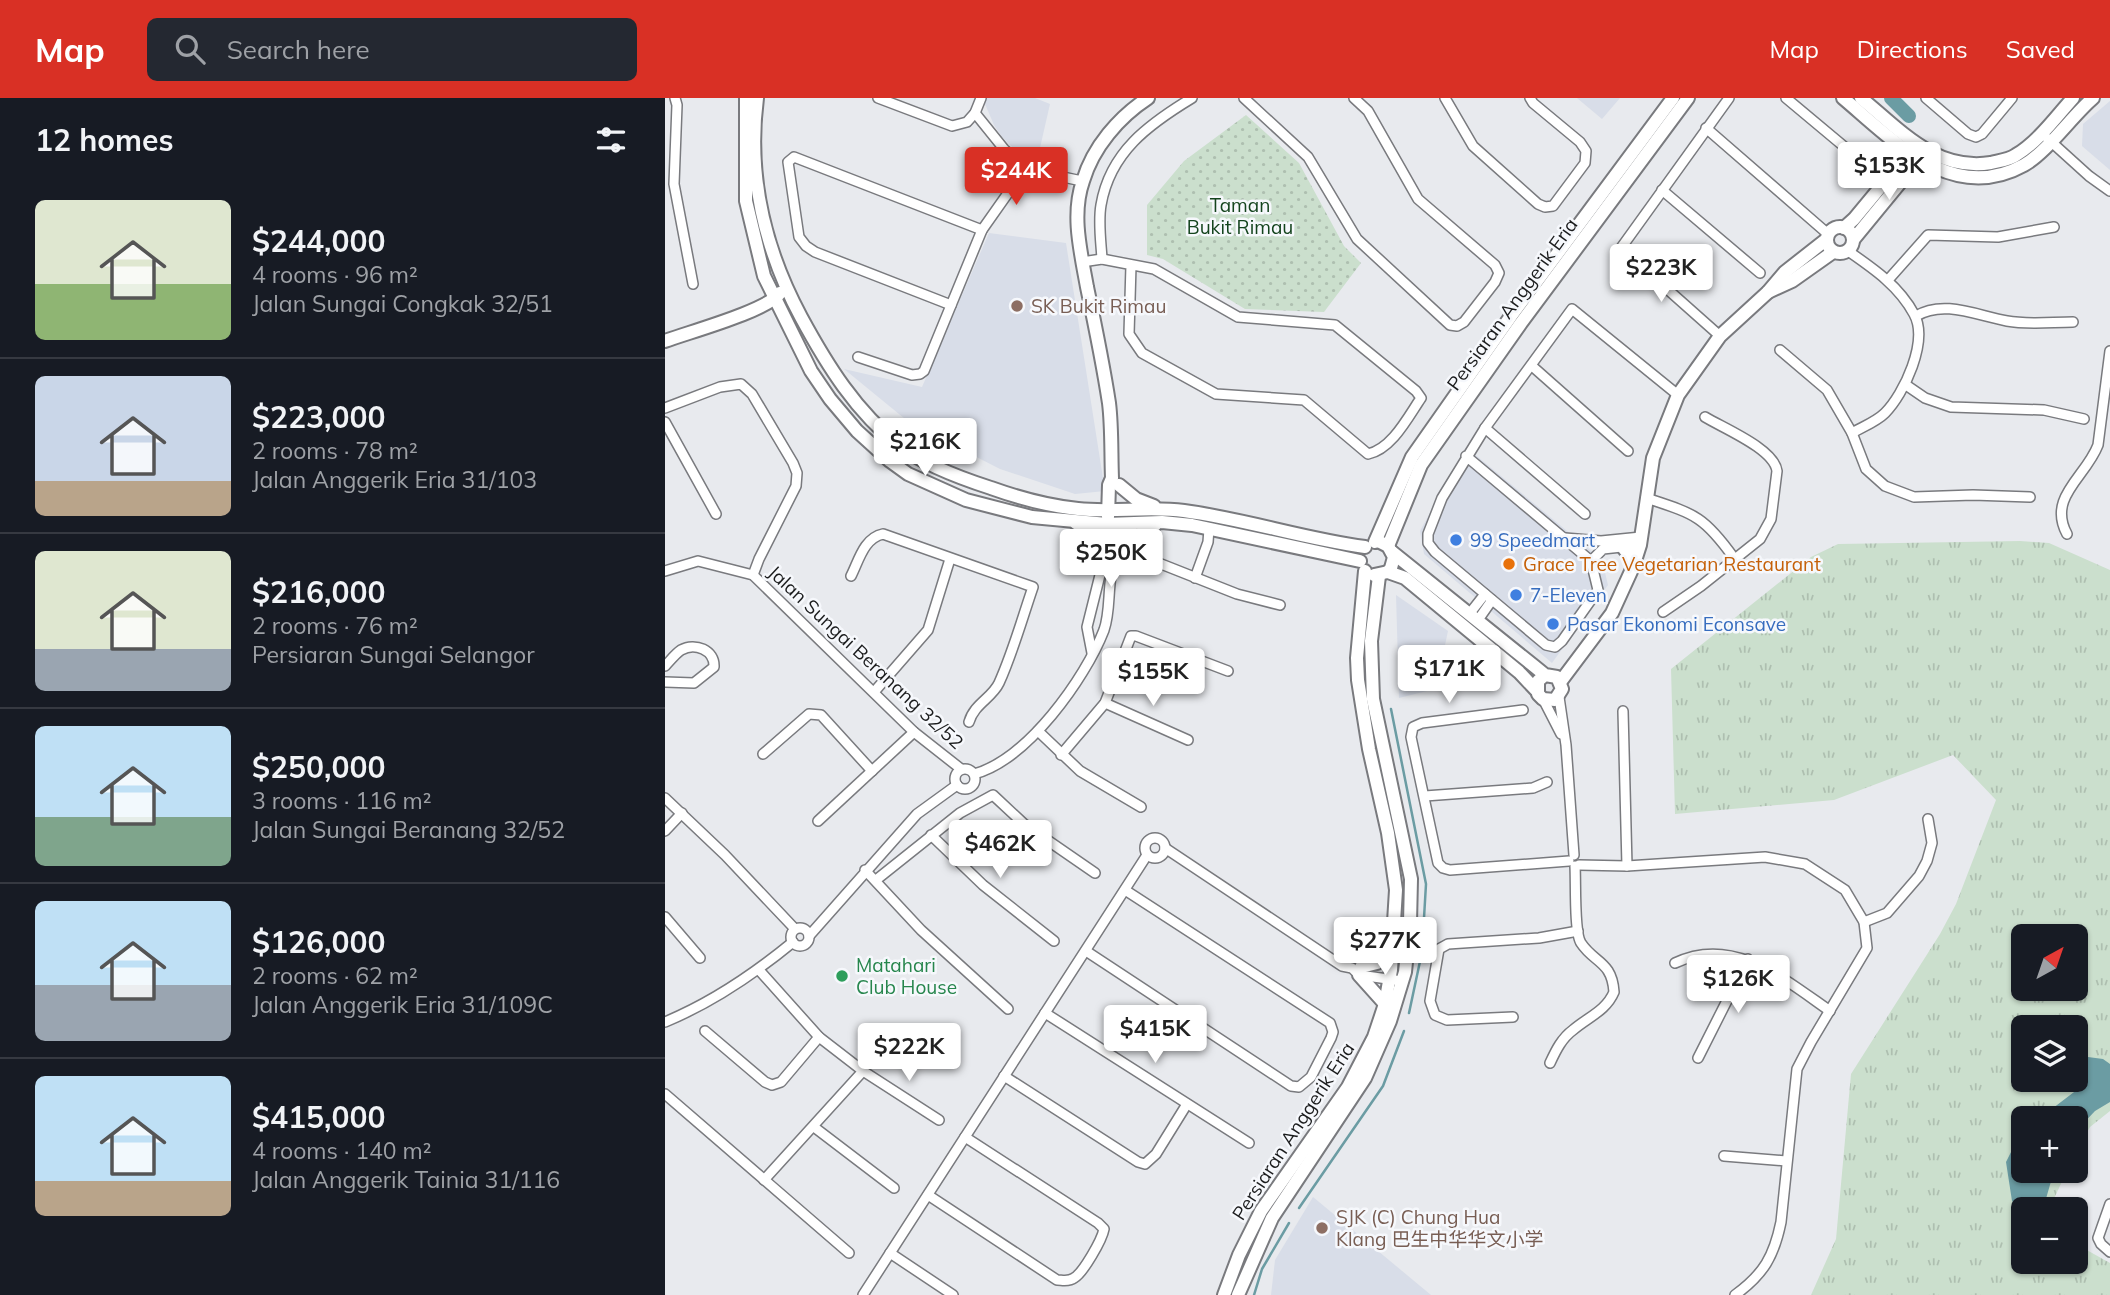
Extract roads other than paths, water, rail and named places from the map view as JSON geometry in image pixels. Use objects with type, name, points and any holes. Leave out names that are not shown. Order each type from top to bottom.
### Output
[{"type":"main road","points":[[746,98],[750,171],[783,284],[824,359],[851,397],[870,419],[901,447],[948,472],[1074,515],[1104,548]]},
{"type":"main road","points":[[757,98],[746,201],[764,276],[811,371],[839,410],[857,431],[908,474],[966,500],[1031,517],[1115,517],[1209,529],[1405,578],[1519,671],[1540,695],[1551,701],[1559,697],[1562,689],[1553,677],[1380,547],[1305,536],[1235,518],[1165,509],[1136,499],[1113,482]]},
{"type":"main road","points":[[1115,517],[1109,404],[1078,232],[1082,181],[1097,150],[1108,135],[1148,98]]},
{"type":"main road","name":"Persiaran Anggerik Eria","points":[[1380,547],[1412,457],[1511,316],[1673,98]]},
{"type":"main road","name":"Persiaran Anggerik Eria","points":[[1224,1295],[1239,1255],[1261,1211],[1348,1087],[1370,1046],[1397,975],[1391,952],[1396,905],[1394,870],[1358,680],[1363,566],[1380,547],[1421,465],[1688,98]]},
{"type":"main road","points":[[1843,98],[1917,152]]},
{"type":"main road","points":[[1861,98],[1936,169],[1957,175],[1977,176],[1999,174],[2025,165],[2074,98]]},
{"type":"main road","points":[[2046,137],[2093,98]]},
{"type":"main road","points":[[1844,228],[1917,152]]},
{"type":"main road","points":[[1768,292],[1792,281],[1833,252],[1844,253],[1917,152]]},
{"type":"main road","points":[[1540,695],[1538,681],[1553,677],[1579,658],[1612,613],[1633,567],[1641,541],[1653,458],[1678,395],[1720,335],[1835,228],[1844,228],[1852,235],[1851,245]]},
{"type":"main road","points":[[1827,237],[1829,248],[1833,252]]},
{"type":"main road","points":[[746,313],[761,295],[764,276]]},
{"type":"main road","points":[[665,341],[775,300],[783,284]]},
{"type":"main road","points":[[746,313],[771,314],[790,330]]},
{"type":"main road","points":[[1074,515],[1098,498],[1113,482]]},
{"type":"main road","points":[[1115,517],[1165,509]]},
{"type":"main road","points":[[1117,557],[1131,539],[1162,522]]},
{"type":"main road","points":[[1622,546],[1633,567]]},
{"type":"main road","name":"Persiaran Anggerik Eria","points":[[1238,1295],[1272,1218],[1365,1078],[1390,1021],[1397,975],[1410,923],[1411,879],[1372,689],[1371,641],[1384,574],[1394,562],[1380,547]]},
{"type":"main road","points":[[1385,1004],[1357,970],[1377,962],[1391,952]]},
{"type":"street","points":[[675,98],[677,105],[669,185],[693,285]]},
{"type":"street","points":[[878,98],[952,126],[967,122],[975,113],[981,98]]},
{"type":"street","points":[[1102,260],[1101,207],[1107,179],[1116,161],[1143,130],[1192,98]]},
{"type":"street","points":[[1244,98],[1308,157],[1357,239],[1450,325],[1457,326],[1464,322],[1499,273],[1495,265],[1418,199],[1368,111],[1354,98]]},
{"type":"street","points":[[1445,98],[1473,146],[1538,204],[1545,207],[1558,203],[1585,163],[1586,151],[1584,146],[1530,98]]},
{"type":"street","points":[[1720,335],[1621,248],[1729,98]]},
{"type":"street","points":[[1786,98],[1859,159]]},
{"type":"street","points":[[1926,98],[1968,134],[1976,137],[1982,134],[2012,98]]},
{"type":"street","points":[[975,113],[1004,149],[1025,169],[1082,181]]},
{"type":"street","points":[[1706,128],[1827,237]]},
{"type":"street","points":[[2046,137],[2110,191]]},
{"type":"street","points":[[951,305],[806,246],[799,237],[787,162],[794,157],[982,230]]},
{"type":"street","points":[[858,357],[912,374],[919,374],[927,366],[982,230],[1025,169]]},
{"type":"street","points":[[1662,190],[1760,273]]},
{"type":"street","points":[[1888,280],[1928,234],[1998,237],[2054,227]]},
{"type":"street","points":[[1851,245],[1888,280],[1916,316],[1918,348],[1906,384],[1884,414],[1852,433]]},
{"type":"street","points":[[1082,262],[1102,260],[1131,265],[1154,269],[1238,317],[1335,325],[1421,397],[1387,445],[1378,452],[1368,454],[1304,400],[1216,394],[1142,353],[1129,334],[1131,265]]},
{"type":"street","points":[[1466,456],[1591,561],[1598,590],[1563,641],[1555,647],[1546,645],[1435,552],[1428,543],[1428,534],[1442,498],[1466,456],[1485,428],[1572,309],[1678,395]]},
{"type":"street","points":[[1916,316],[1924,311],[1955,309],[2008,321],[2073,323]]},
{"type":"street","points":[[1780,350],[1827,390],[1852,433],[1866,468],[1885,486],[1913,497],[2030,497]]},
{"type":"street","points":[[2067,534],[2061,519],[2062,505],[2098,445],[2110,351]]},
{"type":"street","points":[[1532,366],[1628,452]]},
{"type":"street","points":[[665,408],[720,387],[741,384],[753,394],[793,463],[797,473],[796,486],[753,575]]},
{"type":"street","points":[[1906,384],[1925,398],[1951,407],[2044,410],[2084,419]]},
{"type":"street","points":[[1663,612],[1760,539],[1771,519],[1776,463],[1765,452],[1705,417]]},
{"type":"street","points":[[665,422],[716,514]]},
{"type":"street","points":[[1485,428],[1585,514]]},
{"type":"street","points":[[1646,498],[1689,512],[1714,530],[1734,558]]},
{"type":"street","points":[[1092,653],[1087,626],[1104,548],[1115,517]]},
{"type":"street","points":[[974,774],[1005,759],[1038,731],[1073,688],[1105,628],[1117,557],[1115,517]]},
{"type":"street","points":[[1195,578],[1208,542],[1209,529]]},
{"type":"street","points":[[851,576],[867,544],[875,536],[883,534],[1033,587],[998,687],[979,703],[969,722]]},
{"type":"street","points":[[1565,538],[1641,541]]},
{"type":"street","points":[[1591,561],[1603,550],[1641,541]]},
{"type":"street","points":[[874,692],[928,630],[950,559]]},
{"type":"street","points":[[1151,560],[1237,594],[1280,605]]},
{"type":"street","name":"Jalan Sungai Beranang 32/52","points":[[665,571],[698,561],[753,575],[914,732],[961,769]]},
{"type":"street","points":[[1474,616],[1489,597]]},
{"type":"street","points":[[1092,606],[1108,608]]},
{"type":"street","points":[[1061,755],[1105,703],[1131,636],[1227,671]]},
{"type":"street","points":[[665,666],[679,651],[687,648],[703,649],[715,659],[714,667],[695,683],[665,682]]},
{"type":"street","points":[[1540,695],[1566,745]]},
{"type":"street","points":[[1550,1063],[1570,1032],[1606,1005],[1614,992],[1612,976],[1581,943],[1578,931],[1566,745],[1559,697]]},
{"type":"street","points":[[1105,703],[1188,740]]},
{"type":"street","points":[[1523,710],[1422,723],[1413,727],[1411,737],[1438,863],[1446,870],[1574,862],[1627,866],[1765,857],[1785,859],[1805,864],[1845,890],[1864,922],[1867,948],[1797,1069],[1784,1201],[1777,1241],[1761,1273],[1735,1295]]},
{"type":"street","points":[[1623,711],[1627,866]]},
{"type":"street","points":[[763,754],[809,714],[821,715],[872,771]]},
{"type":"street","points":[[1038,731],[1080,771],[1142,807]]},
{"type":"street","points":[[818,821],[914,732]]},
{"type":"street","points":[[961,769],[968,769],[974,774],[975,782],[969,788],[964,789],[957,785],[955,776],[961,769]]},
{"type":"street","points":[[1425,796],[1533,788],[1547,782]]},
{"type":"street","points":[[795,929],[791,937],[793,942],[798,946],[805,944],[865,870],[917,814],[957,785]]},
{"type":"street","points":[[876,880],[960,813],[993,795],[1024,824],[1094,873]]},
{"type":"street","points":[[665,798],[795,929],[804,929],[809,936]]},
{"type":"street","points":[[665,831],[682,813]]},
{"type":"street","points":[[1864,922],[1887,913],[1919,876],[1932,843],[1928,818]]},
{"type":"street","points":[[931,835],[983,886],[1054,941]]},
{"type":"street","points":[[863,1295],[1125,890],[1147,855],[1145,845],[1152,838],[1161,840],[1165,848],[1342,965],[1357,970],[1397,975]]},
{"type":"street","points":[[1147,855],[1159,857],[1165,848]]},
{"type":"street","points":[[865,870],[921,930],[1008,1009]]},
{"type":"street","points":[[1086,951],[1291,1086],[1299,1087],[1309,1081],[1331,1038],[1333,1032],[1330,1023],[1125,890]]},
{"type":"street","points":[[665,917],[700,958]]},
{"type":"street","points":[[1513,1017],[1447,1020],[1435,1015],[1430,1001],[1439,949],[1448,944],[1528,939],[1578,931]]},
{"type":"street","points":[[665,1022],[684,1014],[759,970],[793,942]]},
{"type":"street","points":[[1675,963],[1687,957],[1727,955],[1748,960],[1772,971],[1830,1011]]},
{"type":"street","points":[[1698,1058],[1748,960]]},
{"type":"street","points":[[759,970],[819,1037],[863,1071],[939,1119]]},
{"type":"street","points":[[1045,1013],[1249,1143]]},
{"type":"street","points":[[705,1031],[772,1085],[781,1082],[819,1037]]},
{"type":"street","points":[[764,1180],[863,1071]]},
{"type":"street","points":[[1004,1076],[1145,1164],[1156,1154],[1187,1104]]},
{"type":"street","points":[[665,1094],[849,1253]]},
{"type":"street","points":[[814,1126],[894,1188]]},
{"type":"street","points":[[928,1195],[1057,1280],[1075,1278],[1103,1239],[1104,1230],[1091,1217],[965,1137]]},
{"type":"street","points":[[1724,1156],[1786,1161]]},
{"type":"street","points":[[2110,1205],[2098,1238],[2110,1252]]},
{"type":"street","points":[[890,1253],[953,1295]]},
{"type":"water","points":[[2088,1057],[2103,1059],[2110,1064],[2110,1102],[2088,1118],[2088,1106],[2056,1106],[2074,1092],[2088,1092]]},
{"type":"water","points":[[2011,1152],[2011,1183],[2051,1183],[2046,1197],[2011,1197],[2006,1162]]},
{"type":"waterway","points":[[1891,98],[1909,116]]},
{"type":"waterway","points":[[1391,709],[1426,884],[1422,952],[1409,1013]]},
{"type":"waterway","points":[[1299,1208],[1383,1086],[1404,1031]]},
{"type":"waterway","points":[[1254,1295],[1262,1269],[1289,1223]]},
{"type":"place","name":"SK Bukit Rimau","points":[[1017,306]]},
{"type":"place","name":"99 Speedmart","points":[[1456,540]]},
{"type":"place","name":"Grace Tree Vegetarian Restaurant","points":[[1509,564]]},
{"type":"place","name":"7-Eleven","points":[[1516,595]]},
{"type":"place","name":"Pasar Ekonomi Econsave","points":[[1553,624]]},
{"type":"place","name":"Matahari Club House","points":[[842,976]]},
{"type":"place","name":"SJK (C) Chung Hua Klang 巴生中华华文小学","points":[[1322,1228]]},
{"type":"park label","name":"Taman Bukit Rimau","points":[[1240,216]]}]
